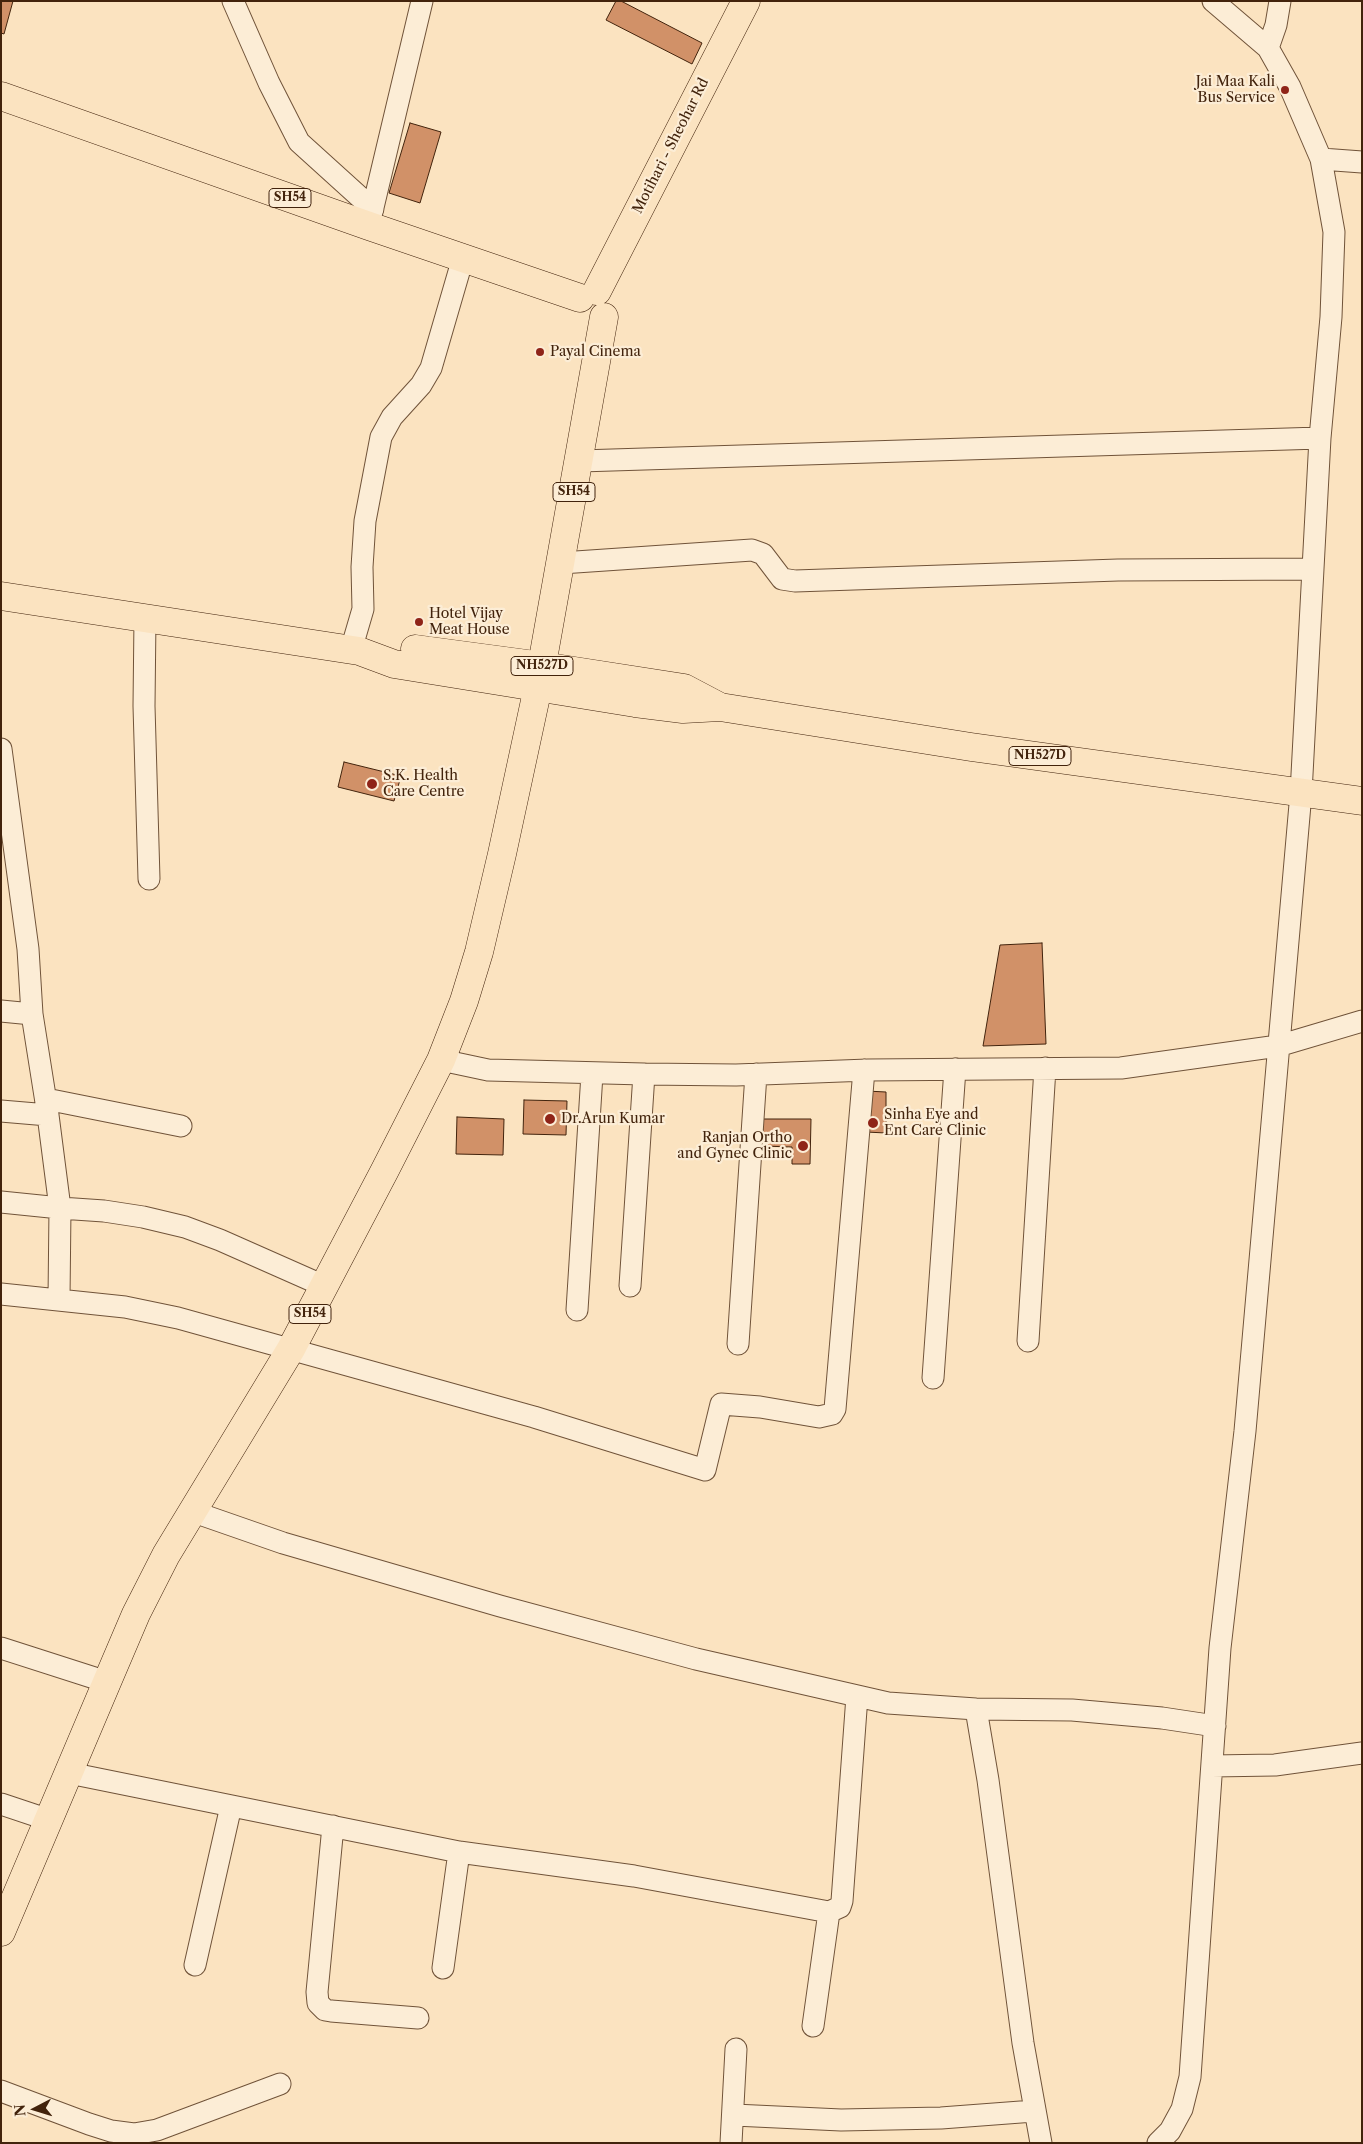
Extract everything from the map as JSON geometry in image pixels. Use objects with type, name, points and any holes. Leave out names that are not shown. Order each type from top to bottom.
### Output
[{"type":"main road","name":"Motihari - Sheohar Rd","points":[[588,294],[746,1]]},
{"type":"main road","name":"SH54","points":[[1,96],[371,218],[463,258],[588,294],[604,295],[608,302],[540,677],[479,952],[464,1001],[441,1060],[291,1349],[161,1563],[107,1682],[49,1820],[4,1916]]},
{"type":"main road","name":"NH527D","points":[[1,596],[355,650],[394,664],[540,677],[682,709],[720,707],[971,747],[1362,801]]},
{"type":"street","points":[[233,1],[269,83],[299,142],[371,218]]},
{"type":"street","points":[[371,218],[422,1]]},
{"type":"street","points":[[1158,2143],[1170,2131],[1182,2110],[1190,2077],[1220,1648],[1245,1431],[1301,792],[1312,569],[1320,438],[1331,317],[1334,232],[1320,159],[1290,87],[1268,48],[1213,1]]},
{"type":"street","points":[[1268,48],[1276,25],[1280,1]]},
{"type":"street","points":[[1320,159],[1362,162]]},
{"type":"street","points":[[355,650],[363,608],[362,567],[364,529],[381,437],[392,418],[424,381],[432,368],[463,258]]},
{"type":"street","points":[[580,461],[1320,438]]},
{"type":"street","points":[[561,563],[752,550],[763,554],[782,578],[795,581],[1118,570],[1312,569]]},
{"type":"street","points":[[145,618],[144,706],[149,879]]},
{"type":"street","points":[[1,749],[28,949],[32,1014],[47,1107],[60,1208],[59,1299]]},
{"type":"street","points":[[1,1010],[32,1014]]},
{"type":"street","points":[[441,1060],[488,1070],[592,1074],[756,1074],[864,1070],[1121,1068],[1278,1046],[1362,1021]]},
{"type":"street","points":[[1028,1341],[1045,1068]]},
{"type":"street","points":[[934,1378],[955,1069]]},
{"type":"street","points":[[1,1294],[125,1307],[178,1318],[534,1417],[706,1470],[721,1404],[760,1407],[819,1417],[832,1414],[835,1409],[864,1070]]},
{"type":"street","points":[[577,1310],[592,1074]]},
{"type":"street","points":[[630,1286],[644,1074]]},
{"type":"street","points":[[738,1344],[756,1074]]},
{"type":"street","points":[[1,1111],[47,1107],[181,1126]]},
{"type":"street","points":[[1,1202],[104,1211],[143,1217],[185,1227],[220,1240],[324,1286]]},
{"type":"street","points":[[191,1511],[283,1544],[500,1606],[696,1659],[888,1703],[976,1709],[1072,1710],[1162,1718],[1216,1726]]},
{"type":"street","points":[[1,1648],[107,1682]]},
{"type":"street","points":[[69,1773],[459,1852],[634,1876],[829,1912],[840,1907],[842,1901],[857,1696]]},
{"type":"street","points":[[976,1709],[1034,2111],[1041,2143]]},
{"type":"street","points":[[1212,1766],[1275,1765],[1362,1753]]},
{"type":"street","points":[[1,1804],[49,1820]]},
{"type":"street","points":[[195,1966],[231,1806]]},
{"type":"street","points":[[333,1826],[316,1992],[318,2003],[324,2010],[418,2018]]},
{"type":"street","points":[[443,1968],[459,1852]]},
{"type":"street","points":[[813,2026],[829,1912]]},
{"type":"street","points":[[731,2143],[734,2115],[736,2049]]},
{"type":"street","points":[[1,2091],[89,2124],[111,2131],[134,2134],[157,2130],[280,2084]]},
{"type":"street","points":[[734,2115],[841,2120],[941,2118],[1034,2111]]},
{"type":"building","points":[[1,1],[13,1],[4,34],[1,33]]},
{"type":"building","points":[[616,1],[621,1],[702,43],[692,64],[606,20]]},
{"type":"building","points":[[410,123],[441,132],[420,203],[389,193]]},
{"type":"building","points":[[344,762],[401,776],[394,801],[338,787]]},
{"type":"building","points":[[1042,943],[1046,1044],[983,1046],[1000,945]]},
{"type":"building","points":[[866,1091],[886,1092],[886,1133],[866,1132]]},
{"type":"building","points":[[524,1100],[567,1101],[566,1135],[523,1134]]},
{"type":"building","points":[[457,1117],[504,1119],[503,1155],[456,1154]]},
{"type":"building","points":[[763,1119],[811,1119],[810,1164],[792,1164],[792,1147],[762,1146]]},
{"type":"place","name":"Jai Maa Kali Bus Service","points":[[1285,90]]},
{"type":"place","name":"Payal Cinema","points":[[540,352]]},
{"type":"place","name":"Hotel Vijay Meat House","points":[[419,622]]},
{"type":"place","name":"S.K. Health Care Centre","points":[[372,784]]},
{"type":"place","name":"Dr.Arun Kumar","points":[[550,1119]]},
{"type":"place","name":"Sinha Eye and Ent Care Clinic","points":[[873,1123]]},
{"type":"place","name":"Ranjan Ortho and Gynec Clinic","points":[[803,1146]]}]
